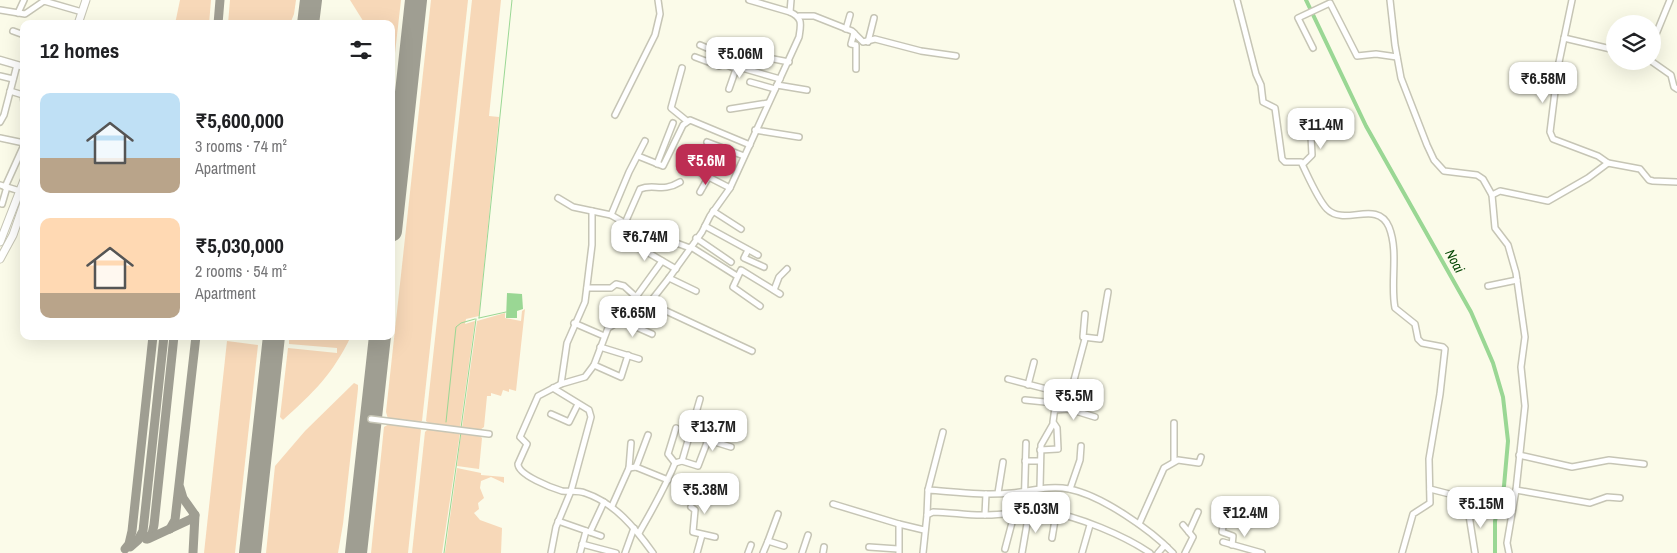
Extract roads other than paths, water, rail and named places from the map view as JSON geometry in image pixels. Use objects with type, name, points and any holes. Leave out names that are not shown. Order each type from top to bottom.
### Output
[{"type":"highway","points":[[79,20],[86,0]]},
{"type":"highway","points":[[83,20],[90,0]]},
{"type":"highway","points":[[0,242],[3,230],[20,192]]},
{"type":"highway","points":[[1,256],[13,235],[20,215]]},
{"type":"main road","points":[[0,60],[20,66]]},
{"type":"street","points":[[18,13],[24,0]]},
{"type":"street","points":[[1,9],[28,13],[44,0],[82,12]]},
{"type":"street","points":[[615,115],[655,35],[660,14],[658,0]]},
{"type":"street","points":[[749,0],[799,16],[814,16],[854,33],[861,41],[868,42],[875,39],[921,51],[956,56]]},
{"type":"street","points":[[790,12],[791,0]]},
{"type":"street","points":[[1237,0],[1256,74],[1261,84],[1263,102],[1276,108],[1282,158],[1285,162],[1298,161],[1303,164],[1308,178],[1327,209],[1341,215],[1377,214],[1383,216],[1389,227],[1392,242],[1395,308],[1415,324],[1418,339],[1422,343],[1445,349],[1440,394],[1428,459],[1430,489],[1428,506],[1415,511],[1413,514],[1402,553]]},
{"type":"street","points":[[1390,0],[1397,57],[1405,88],[1434,160],[1444,171],[1477,175],[1483,178],[1492,195],[1496,228],[1508,244],[1517,280],[1525,337],[1522,367],[1524,418],[1516,490],[1507,543],[1509,553]]},
{"type":"street","points":[[1572,0],[1558,67],[1550,136],[1598,156],[1608,163],[1640,169],[1648,180],[1653,182],[1677,182]]},
{"type":"street","points":[[1661,22],[1670,0]]},
{"type":"street","points":[[1313,48],[1298,20],[1332,3],[1356,56],[1376,54],[1397,57]]},
{"type":"street","points":[[846,29],[850,15]]},
{"type":"street","points":[[652,553],[637,531],[612,506],[585,493],[560,490],[547,485],[517,466],[526,444],[520,437],[534,400],[542,392],[585,377],[594,365],[604,336],[611,325],[631,320],[640,314],[676,269],[705,226],[713,211],[730,188],[755,130],[799,38],[801,20],[799,16]]},
{"type":"street","points":[[868,42],[874,18]]},
{"type":"street","points":[[13,31],[20,34]]},
{"type":"street","points":[[854,33],[852,44],[856,45],[856,69]]},
{"type":"street","points":[[1564,38],[1606,48]]},
{"type":"street","points":[[700,46],[724,56],[725,64]]},
{"type":"street","points":[[729,89],[748,54],[788,62]]},
{"type":"street","points":[[695,57],[719,66],[725,64],[780,79]]},
{"type":"street","points":[[0,122],[4,115],[12,79],[20,67]]},
{"type":"street","points":[[682,68],[671,108],[687,121],[696,121],[750,144]]},
{"type":"street","points":[[1661,68],[1671,75],[1674,87],[1677,89]]},
{"type":"street","points":[[0,76],[12,79]]},
{"type":"street","points":[[750,82],[807,90]]},
{"type":"street","points":[[10,91],[20,94]]},
{"type":"street","points":[[730,109],[768,103]]},
{"type":"street","points":[[638,156],[657,164],[665,164],[687,121]]},
{"type":"street","points":[[657,164],[673,123]]},
{"type":"street","points":[[755,130],[799,137]]},
{"type":"street","points":[[1303,164],[1311,158],[1311,136],[1341,132]]},
{"type":"street","points":[[0,138],[20,143]]},
{"type":"street","points":[[611,215],[629,172],[645,141]]},
{"type":"street","points":[[707,142],[744,156]]},
{"type":"street","points":[[14,208],[1,204],[4,186],[20,152]]},
{"type":"street","points":[[1492,195],[1500,191],[1548,201],[1588,178],[1608,163]]},
{"type":"street","points":[[691,168],[730,188]]},
{"type":"street","points":[[700,192],[709,176]]},
{"type":"street","points":[[625,223],[640,190],[646,187],[668,189],[680,182]]},
{"type":"street","points":[[4,186],[20,192]]},
{"type":"street","points":[[558,198],[567,205],[611,215],[625,223],[691,247],[736,276]]},
{"type":"street","points":[[561,384],[567,343],[574,323],[582,311],[587,288],[592,245],[592,211]]},
{"type":"street","points":[[713,211],[742,229]]},
{"type":"street","points":[[705,226],[758,255]]},
{"type":"street","points":[[696,238],[731,262]]},
{"type":"street","points":[[620,240],[676,269]]},
{"type":"street","points":[[748,250],[744,258],[764,267]]},
{"type":"street","points":[[636,297],[662,261]]},
{"type":"street","points":[[774,290],[779,277],[787,269]]},
{"type":"street","points":[[760,306],[733,288],[736,276],[741,270],[780,294]]},
{"type":"street","points":[[669,278],[696,291]]},
{"type":"street","points":[[1488,286],[1517,280]]},
{"type":"street","points":[[587,288],[610,288],[616,284],[624,286],[636,297],[648,304],[752,351]]},
{"type":"street","points":[[1085,339],[1100,338],[1108,292]]},
{"type":"street","points":[[1008,379],[1057,393],[1068,395],[1072,393],[1085,339],[1082,333],[1085,314]]},
{"type":"street","points":[[624,321],[652,334]]},
{"type":"street","points":[[574,323],[604,336]]},
{"type":"street","points":[[600,347],[639,359]]},
{"type":"street","points":[[594,365],[621,377],[628,355]]},
{"type":"street","points":[[1028,385],[1034,362]]},
{"type":"street","points":[[551,553],[558,521],[571,491],[591,417],[589,410],[552,388]]},
{"type":"street","points":[[1040,488],[1040,450],[1043,441],[1054,424],[1057,393]]},
{"type":"street","points":[[682,461],[700,399]]},
{"type":"street","points":[[1025,400],[1055,403]]},
{"type":"street","points":[[551,414],[569,422],[578,404]]},
{"type":"street","points":[[1055,410],[1069,409],[1095,417]]},
{"type":"street","points":[[371,419],[489,434]]},
{"type":"street","points":[[693,420],[717,428]]},
{"type":"street","points":[[1139,524],[1160,474],[1174,461],[1174,423]]},
{"type":"street","points":[[1040,450],[1057,450],[1057,428],[1054,424]]},
{"type":"street","points":[[675,463],[668,454],[676,428]]},
{"type":"street","points":[[923,553],[928,490],[942,432]]},
{"type":"street","points":[[636,467],[648,435]]},
{"type":"street","points":[[675,463],[682,461],[698,466],[705,439],[731,447]]},
{"type":"street","points":[[612,506],[629,468],[631,443]]},
{"type":"street","points":[[1022,553],[1027,513],[1023,491],[1026,443]]},
{"type":"street","points":[[1070,489],[1080,460],[1081,446]]},
{"type":"street","points":[[1519,455],[1572,467],[1609,460],[1644,464]]},
{"type":"street","points":[[1174,461],[1199,463],[1201,457]]},
{"type":"street","points":[[1025,461],[1040,461]]},
{"type":"street","points":[[998,493],[1003,462]]},
{"type":"street","points":[[625,553],[668,480],[675,463]]},
{"type":"street","points":[[629,468],[636,467],[668,480]]},
{"type":"street","points":[[928,490],[986,494],[1040,488],[1070,489],[1112,508],[1139,524],[1173,553]]},
{"type":"street","points":[[1430,489],[1461,497]]},
{"type":"street","points":[[1516,490],[1590,503],[1598,502],[1607,497],[1620,498]]},
{"type":"street","points":[[985,515],[986,494]]},
{"type":"street","points":[[580,553],[582,544],[604,502]]},
{"type":"street","points":[[833,504],[924,530]]},
{"type":"street","points":[[691,507],[696,510],[692,531],[715,537]]},
{"type":"street","points":[[1468,509],[1476,553]]},
{"type":"street","points":[[927,515],[933,512],[985,515],[1056,514],[1105,529],[1136,543],[1150,553]]},
{"type":"street","points":[[1189,532],[1198,512]]},
{"type":"street","points":[[763,553],[778,514]]},
{"type":"street","points":[[1052,538],[1056,514]]},
{"type":"street","points":[[1005,549],[1014,515]]},
{"type":"street","points":[[558,521],[601,536]]},
{"type":"street","points":[[1224,521],[1222,532],[1234,536],[1232,545]]},
{"type":"street","points":[[869,548],[898,551],[899,524]]},
{"type":"street","points":[[1082,553],[1090,525]]},
{"type":"street","points":[[1183,526],[1193,539],[1185,553]]},
{"type":"street","points":[[698,553],[702,535]]},
{"type":"street","points":[[802,553],[808,536]]},
{"type":"street","points":[[768,541],[784,546]]},
{"type":"street","points":[[1223,542],[1262,553]]},
{"type":"street","points":[[582,544],[616,553]]},
{"type":"street","points":[[748,553],[751,544]]},
{"type":"street","points":[[1158,553],[1164,546],[1167,547]]},
{"type":"waterway","points":[[479,318],[512,0]]},
{"type":"waterway","name":"Noai","points":[[1306,0],[1366,126],[1471,312],[1493,363],[1503,397],[1508,441],[1504,486],[1495,521],[1495,553]]},
{"type":"waterway","points":[[479,318],[506,312]]},
{"type":"waterway","points":[[446,422],[456,327],[461,323],[475,319]]},
{"type":"waterway","points":[[461,428],[476,319]]},
{"type":"waterway","points":[[444,553],[461,432]]}]
